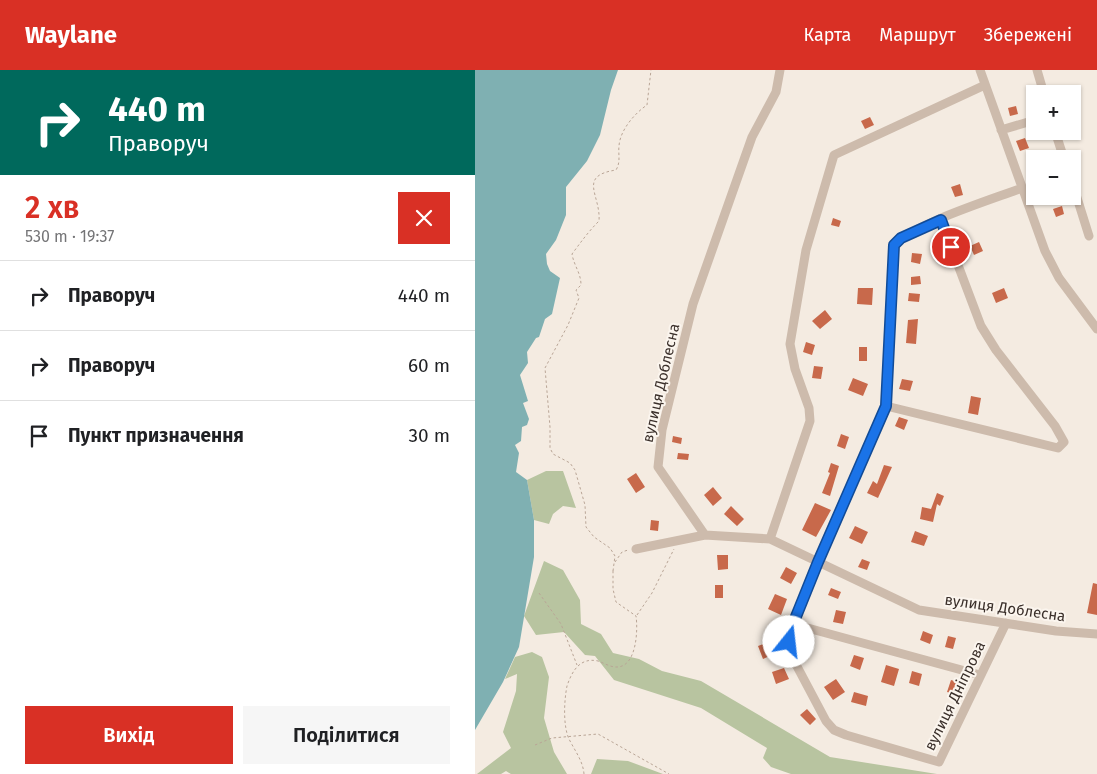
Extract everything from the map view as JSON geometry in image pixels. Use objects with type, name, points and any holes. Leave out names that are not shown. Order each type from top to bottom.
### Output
[{"type":"street","name":"вулиця Доблесна","points":[[780,70],[776,92],[752,137],[693,304],[662,430],[658,467],[705,535],[770,539],[919,610],[1097,634]]},
{"type":"street","points":[[980,70],[1045,251],[1059,278],[1097,328]]},
{"type":"street","points":[[1037,70],[1041,85]]},
{"type":"street","points":[[770,539],[810,421],[809,408],[795,369],[790,344],[806,250],[834,155],[985,85]]},
{"type":"street","points":[[1001,130],[1026,123]]},
{"type":"street","points":[[886,406],[1058,448],[1064,442],[1055,426],[996,350],[981,326],[941,220],[1022,188]]},
{"type":"street","points":[[1079,205],[1089,236]]},
{"type":"street","name":"вулиця Дніпрова","points":[[941,220],[901,238],[893,249],[886,406],[793,624],[789,642],[791,655],[826,721],[834,730],[845,735],[939,762],[1006,623]]},
{"type":"street","points":[[636,549],[705,535]]},
{"type":"street","points":[[793,624],[980,675]]},
{"type":"path","points":[[636,616],[616,602],[613,589],[615,556],[610,548],[594,537],[586,527],[585,504],[575,470],[570,463],[553,454],[550,448],[545,368],[568,325],[579,298],[577,290],[581,285],[581,273],[574,265],[572,254],[581,245],[584,236],[599,221],[594,188],[595,177],[598,173],[616,170],[619,166],[619,144],[635,113],[647,105],[651,70]]},
{"type":"path","points":[[584,774],[579,756],[569,738],[565,717],[567,687],[577,666],[583,661],[596,661],[617,667],[624,665],[630,659],[636,644],[636,616],[652,593],[679,540]]},
{"type":"path","points":[[613,571],[617,557],[622,552],[636,549]]},
{"type":"path","points":[[539,593],[561,624],[577,666]]},
{"type":"path","points":[[535,745],[552,738],[569,738],[587,734],[602,735],[669,774]]},
{"type":"green space","points":[[546,471],[563,471],[576,508],[563,506],[553,514],[549,524],[534,520],[527,480]]},
{"type":"green space","points":[[544,561],[563,570],[580,600],[581,624],[601,634],[613,653],[639,659],[662,671],[701,681],[830,757],[937,774],[791,774],[771,767],[763,758],[767,748],[701,708],[614,680],[595,656],[585,655],[564,632],[536,635],[524,616]]},
{"type":"green space","points":[[532,652],[542,657],[549,677],[544,718],[554,752],[567,774],[511,774],[506,771],[501,774],[477,774],[511,748],[503,732],[516,691],[517,674],[505,679],[515,657]]},
{"type":"green space","points":[[597,759],[628,761],[663,774],[591,774]]},
{"type":"water","points":[[475,70],[618,70],[600,135],[587,161],[566,187],[566,215],[556,240],[546,254],[550,271],[560,278],[552,314],[545,319],[539,337],[536,338],[527,352],[528,363],[520,375],[528,401],[523,403],[529,419],[527,425],[522,427],[521,441],[515,445],[519,453],[516,472],[527,480],[534,520],[534,557],[519,647],[503,682],[475,730]]},
{"type":"building","points":[[1016,106],[1018,114],[1010,116],[1008,108]]},
{"type":"building","points":[[870,117],[874,125],[865,129],[861,121]]},
{"type":"building","points":[[1025,138],[1029,148],[1020,151],[1016,141]]},
{"type":"building","points":[[960,184],[963,195],[955,197],[951,187]]},
{"type":"building","points":[[1062,206],[1064,214],[1056,217],[1053,209]]},
{"type":"building","points":[[833,218],[841,221],[839,227],[831,225]]},
{"type":"building","points":[[979,242],[983,251],[974,255],[970,246]]},
{"type":"building","points":[[912,253],[922,254],[920,264],[911,262]]},
{"type":"building","points":[[920,276],[921,284],[911,285],[911,277]]},
{"type":"building","points":[[858,288],[873,288],[872,305],[857,304]]},
{"type":"building","points":[[1004,288],[1008,298],[996,303],[992,293]]},
{"type":"building","points":[[909,293],[920,294],[919,302],[908,301]]},
{"type":"building","points":[[825,310],[832,319],[820,329],[812,321]]},
{"type":"building","points":[[918,319],[916,344],[906,343],[908,320]]},
{"type":"building","points":[[806,342],[815,345],[812,355],[803,352]]},
{"type":"building","points":[[859,347],[867,347],[867,361],[859,361]]},
{"type":"building","points":[[814,366],[823,367],[821,379],[812,378]]},
{"type":"building","points":[[853,378],[868,384],[863,396],[848,390]]},
{"type":"building","points":[[902,379],[913,381],[910,391],[899,389]]},
{"type":"building","points":[[971,396],[981,398],[978,415],[968,413]]},
{"type":"building","points":[[899,417],[908,420],[904,430],[895,426]]},
{"type":"building","points":[[841,434],[849,437],[845,449],[837,446]]},
{"type":"building","points":[[673,436],[682,438],[681,444],[672,442]]},
{"type":"building","points":[[678,453],[689,454],[688,460],[677,459]]},
{"type":"building","points":[[831,463],[839,466],[830,496],[822,493],[830,473],[828,472]]},
{"type":"building","points":[[884,465],[892,467],[878,498],[867,493],[873,481],[877,484]]},
{"type":"building","points":[[636,473],[645,487],[636,493],[627,479]]},
{"type":"building","points":[[713,487],[722,498],[713,506],[704,495]]},
{"type":"building","points":[[937,493],[944,496],[940,506],[937,504],[933,522],[920,519],[922,507],[931,509]]},
{"type":"building","points":[[815,503],[831,510],[816,537],[802,530]]},
{"type":"building","points":[[731,506],[744,519],[737,526],[724,514]]},
{"type":"building","points":[[651,520],[659,521],[658,531],[650,530]]},
{"type":"building","points":[[855,526],[868,532],[862,544],[849,538]]},
{"type":"building","points":[[915,531],[928,536],[924,546],[911,542]]},
{"type":"building","points":[[717,555],[728,555],[728,569],[718,570]]},
{"type":"building","points":[[862,559],[870,562],[867,570],[858,567]]},
{"type":"building","points":[[786,567],[797,573],[791,584],[780,578]]},
{"type":"building","points":[[1093,583],[1097,584],[1097,615],[1087,613]]},
{"type":"building","points":[[715,585],[723,585],[723,598],[715,598]]},
{"type":"building","points":[[831,588],[841,592],[838,599],[828,595]]},
{"type":"building","points":[[775,594],[787,599],[781,615],[768,609]]},
{"type":"building","points":[[836,610],[846,612],[843,624],[833,622]]},
{"type":"building","points":[[923,631],[933,635],[930,644],[920,640]]},
{"type":"building","points":[[948,636],[956,638],[953,649],[945,647]]},
{"type":"building","points":[[769,642],[774,654],[763,659],[758,646]]},
{"type":"building","points":[[854,655],[864,658],[860,670],[850,666]]},
{"type":"building","points":[[886,665],[899,669],[894,686],[881,682]]},
{"type":"building","points":[[784,668],[789,679],[776,684],[772,672]]},
{"type":"building","points":[[912,671],[922,674],[919,686],[909,683]]},
{"type":"building","points":[[836,679],[845,692],[833,700],[824,687]]},
{"type":"building","points":[[951,680],[964,684],[960,696],[947,692]]},
{"type":"building","points":[[854,692],[868,696],[866,706],[851,702]]},
{"type":"building","points":[[807,709],[816,719],[810,725],[800,715]]},
{"type":"route","points":[[789,642],[793,624],[818,562],[886,406],[894,245],[901,238],[941,220],[951,247]]}]
